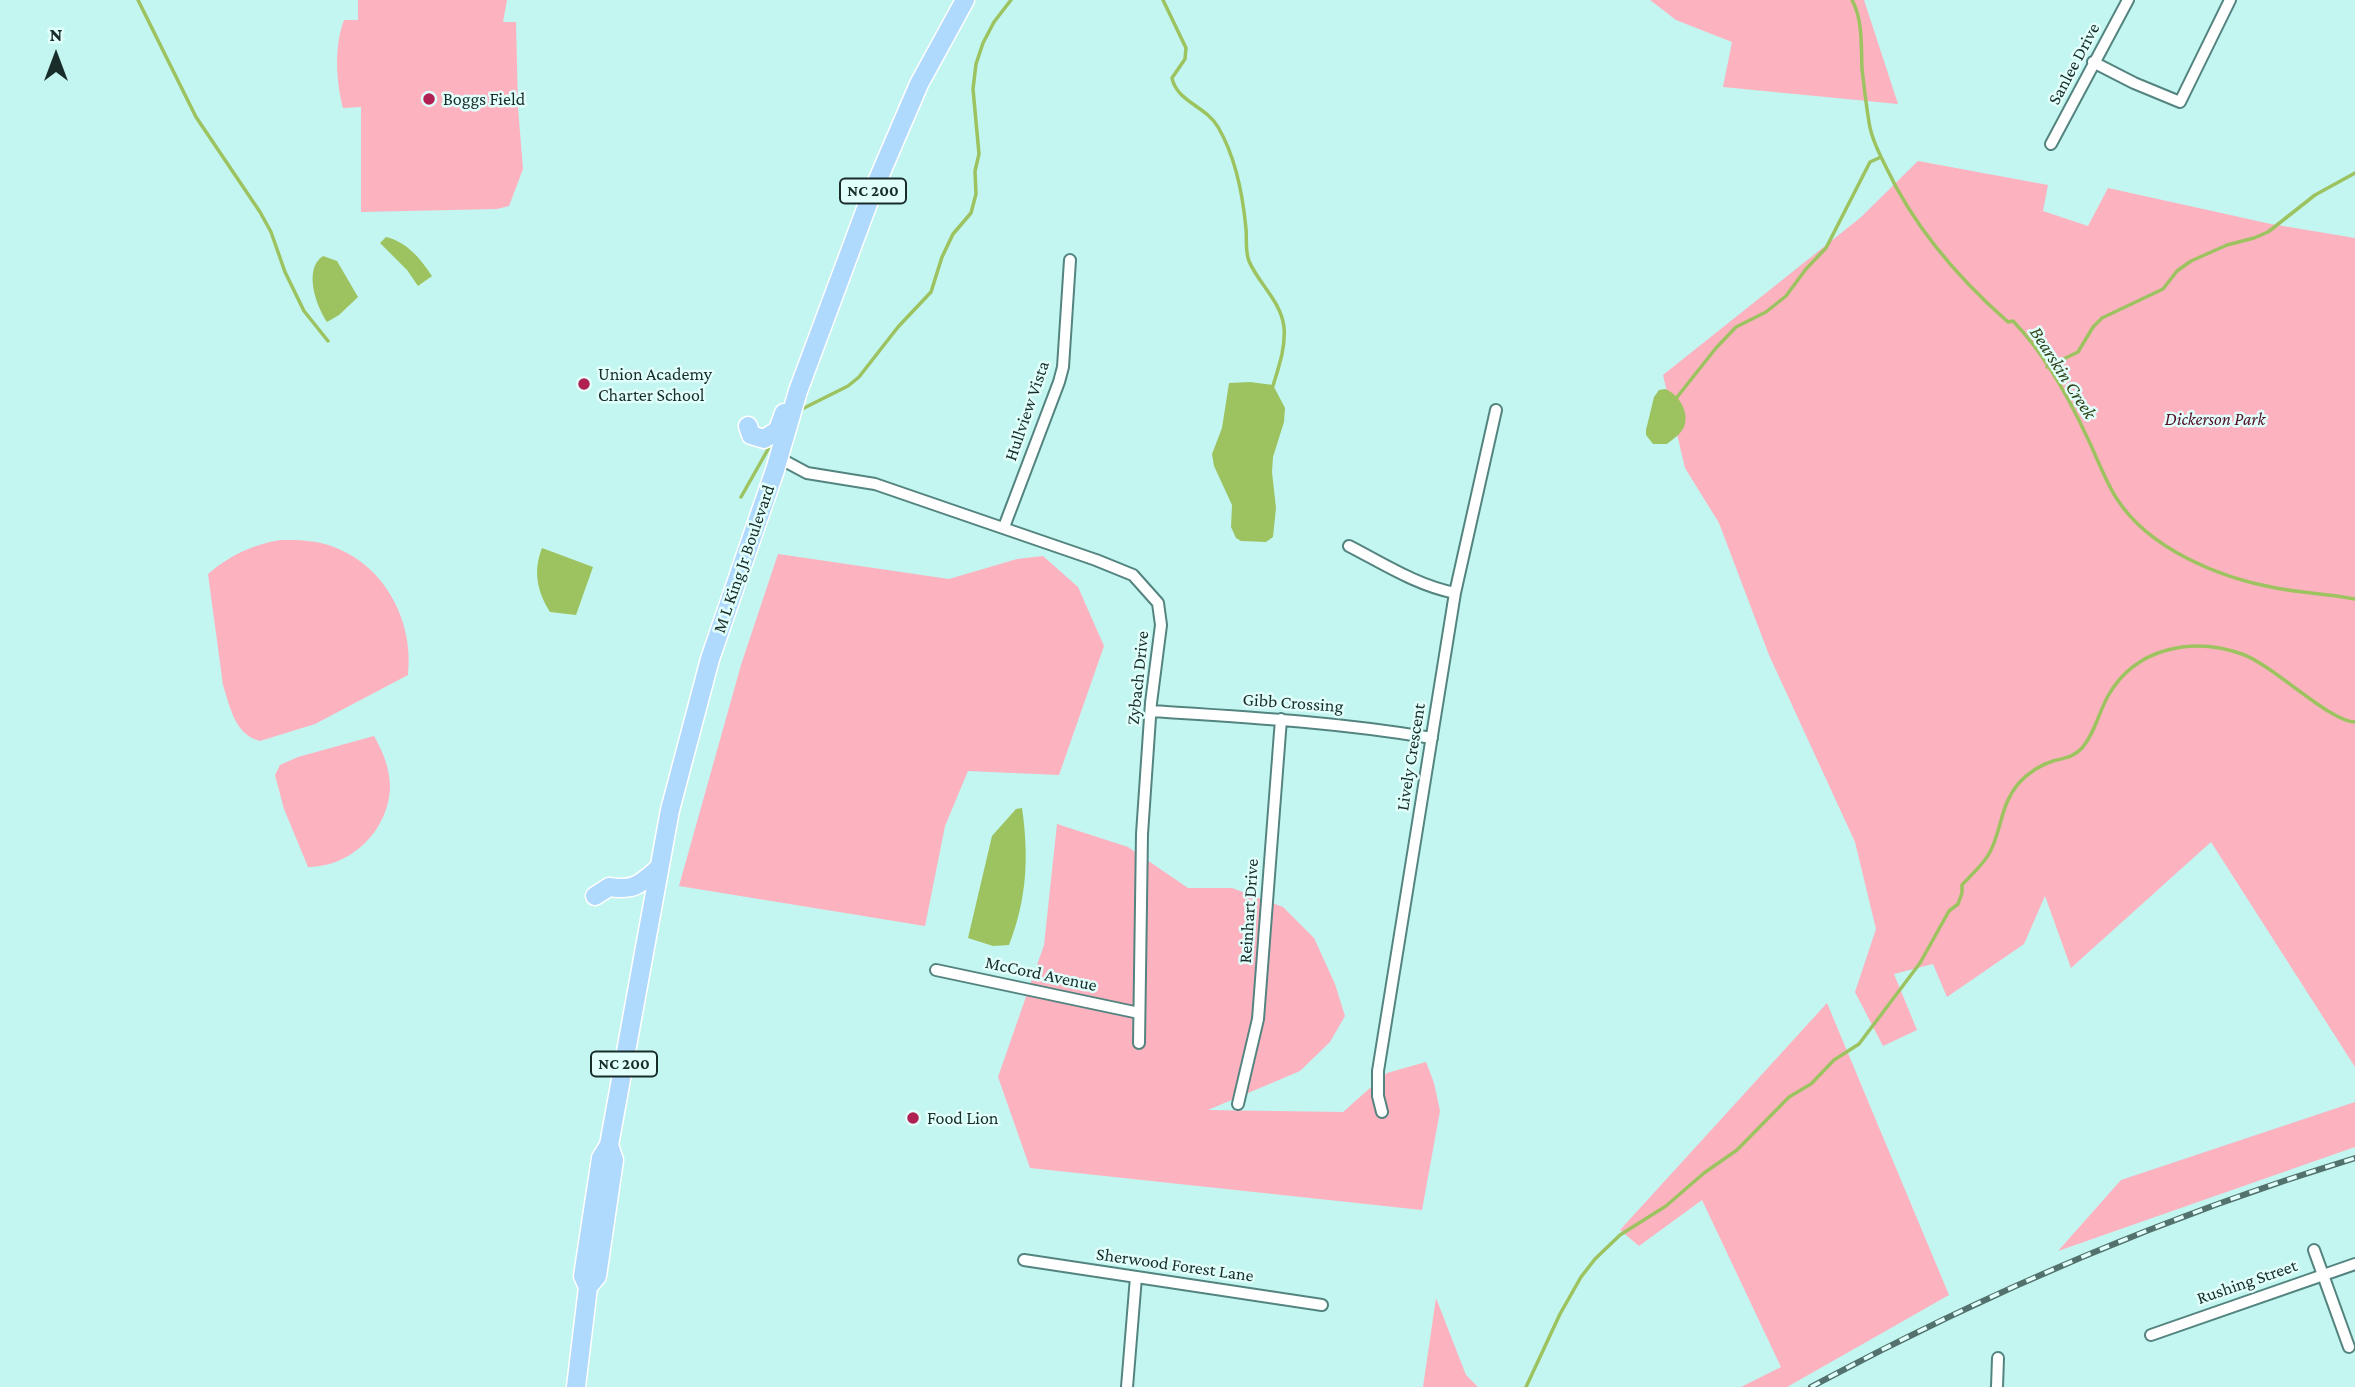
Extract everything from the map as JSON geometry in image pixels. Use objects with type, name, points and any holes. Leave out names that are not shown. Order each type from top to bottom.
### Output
[{"type":"main road","name":"M L King Jr Boulevard","points":[[576,1387],[588,1287],[583,1276],[601,1158],[609,1145],[659,868],[684,752],[710,659],[779,458],[798,390],[870,198],[925,73],[965,0]]},
{"type":"main road","points":[[748,426],[751,435],[764,439],[778,430],[850,236],[870,198]]},
{"type":"main road","points":[[595,896],[609,887],[634,887],[659,868]]},
{"type":"street","name":"Sanlee Drive","points":[[2051,144],[2128,0]]},
{"type":"street","points":[[2094,62],[2134,83],[2180,102],[2229,2]]},
{"type":"street","name":"Hullview Vista","points":[[1004,527],[1063,367],[1070,260]]},
{"type":"street","name":"Lively Crescent","points":[[1382,1112],[1378,1096],[1378,1071],[1455,593],[1496,410]]},
{"type":"street","name":"Zybach Drive","points":[[779,458],[807,473],[874,484],[1004,527],[1133,575],[1158,603],[1161,625],[1151,711],[1142,834],[1139,1043]]},
{"type":"street","points":[[1349,545],[1415,581],[1455,593]]},
{"type":"street","name":"Gibb Crossing","points":[[1151,711],[1369,727],[1432,738]]},
{"type":"street","name":"Reinhart Drive","points":[[1238,1104],[1258,1019],[1281,719]]},
{"type":"street","name":"McCord Avenue","points":[[936,970],[1139,1013]]},
{"type":"street","points":[[2314,1250],[2349,1347]]},
{"type":"street","name":"Sherwood Forest Lane","points":[[1024,1260],[1322,1305]]},
{"type":"street","name":"Rushing Street","points":[[2151,1335],[2355,1264]]},
{"type":"street","points":[[1126,1387],[1136,1277]]},
{"type":"street","points":[[1997,1387],[1998,1358]]},
{"type":"green space","name":"Boggs Field","points":[[358,0],[507,0],[503,22],[516,22],[523,169],[509,206],[497,209],[361,212],[361,107],[343,108],[337,64],[344,20],[358,20]]},
{"type":"green space","points":[[1650,0],[1864,0],[1898,104],[1723,87],[1732,42],[1676,20]]},
{"type":"green space","name":"Dickerson Park","points":[[1918,161],[2048,185],[2043,211],[2088,226],[2108,188],[2271,224],[2355,238],[2355,1067],[2211,842],[2071,968],[2045,896],[2024,944],[1947,997],[1933,964],[1894,974],[1917,1030],[1883,1046],[1855,992],[1876,929],[1855,842],[1769,655],[1719,523],[1685,468],[1663,375],[1860,218]]},
{"type":"green space","points":[[280,540],[307,541],[334,547],[352,556],[382,582],[401,616],[409,655],[408,675],[315,724],[260,741],[245,733],[239,726],[228,702],[223,685],[208,574],[242,552]]},
{"type":"green space","points":[[778,554],[949,579],[1017,559],[1043,556],[1078,587],[1104,646],[1059,775],[968,771],[945,826],[925,926],[679,886],[741,665]]},
{"type":"green space","points":[[374,736],[385,760],[390,781],[388,804],[375,832],[364,844],[339,861],[308,867],[284,809],[275,775],[280,765],[298,757]]},
{"type":"green space","points":[[1057,824],[1128,847],[1188,888],[1232,888],[1283,907],[1314,938],[1335,984],[1345,1016],[1330,1042],[1300,1071],[1208,1110],[1343,1112],[1387,1073],[1426,1062],[1440,1111],[1422,1210],[1030,1168],[998,1077],[1044,945]]},
{"type":"green space","points":[[1827,1003],[1949,1295],[1787,1387],[1741,1387],[1781,1367],[1702,1200],[1639,1246],[1620,1230]]},
{"type":"green space","points":[[2355,1102],[2355,1147],[2058,1251],[2121,1180]]},
{"type":"green space","points":[[1436,1298],[1466,1375],[1478,1387],[1423,1387]]},
{"type":"shaded area","points":[[386,237],[394,239],[412,252],[432,276],[418,286],[407,270],[380,243]]},
{"type":"shaded area","points":[[323,256],[337,261],[358,297],[327,322],[313,288],[314,270]]},
{"type":"shaded area","points":[[1229,383],[1273,385],[1285,408],[1284,422],[1273,457],[1276,508],[1273,537],[1266,542],[1241,541],[1236,538],[1231,527],[1232,505],[1214,466],[1212,454],[1222,428]]},
{"type":"shaded area","points":[[1665,389],[1675,395],[1682,405],[1686,416],[1684,427],[1667,444],[1653,444],[1646,435],[1646,430],[1654,397],[1659,390]]},
{"type":"shaded area","points":[[542,548],[593,567],[576,615],[550,612],[539,589],[537,573]]},
{"type":"shaded area","points":[[1022,808],[1026,861],[1020,911],[1009,945],[993,946],[968,938],[992,836],[1016,809]]},
{"type":"waterway","points":[[138,0],[196,117],[271,232],[285,272],[304,311],[328,341]]},
{"type":"waterway","points":[[800,410],[848,386],[859,377],[898,327],[931,292],[942,257],[953,234],[971,213],[976,194],[975,171],[979,154],[973,89],[976,64],[994,22],[1011,0]]},
{"type":"waterway","points":[[1163,0],[1186,48],[1185,59],[1172,78],[1180,93],[1213,120],[1224,138],[1234,163],[1240,190],[1248,257],[1282,318],[1284,343],[1272,389]]},
{"type":"waterway","name":"Bearskin Creek","points":[[1852,0],[1860,25],[1862,69],[1870,128],[1897,189],[1924,231],[1955,269],[2008,322],[2013,321],[2035,347],[2072,407],[2113,492],[2131,517],[2147,533],[2210,569],[2276,588],[2355,599]]},
{"type":"waterway","points":[[1674,401],[1736,327],[1766,312],[1786,296],[1826,248],[1870,162],[1881,157]]},
{"type":"waterway","points":[[2047,367],[2078,352],[2093,327],[2102,318],[2163,289],[2177,271],[2191,261],[2227,245],[2268,232],[2315,195],[2355,173]]},
{"type":"waterway","points":[[741,497],[771,444]]},
{"type":"waterway","points":[[1526,1387],[1560,1314],[1581,1277],[1595,1259],[1620,1235],[1666,1206],[1704,1173],[1737,1150],[1789,1097],[1811,1084],[1834,1060],[1859,1044],[1920,963],[1949,911],[1958,904],[1962,885],[1981,865],[1994,843],[2012,792],[2039,767],[2072,755],[2082,748],[2108,696],[2119,680],[2133,667],[2166,650],[2204,646],[2223,649],[2255,660],[2331,713],[2355,722]]},
{"type":"railway","points":[[1811,1387],[1943,1320],[2077,1259],[2215,1205],[2355,1158]]},
{"type":"place","name":"Boggs Field","points":[[429,99]]},
{"type":"place","name":"Union Academy Charter School","points":[[584,384]]},
{"type":"place","name":"Food Lion","points":[[913,1118]]}]
